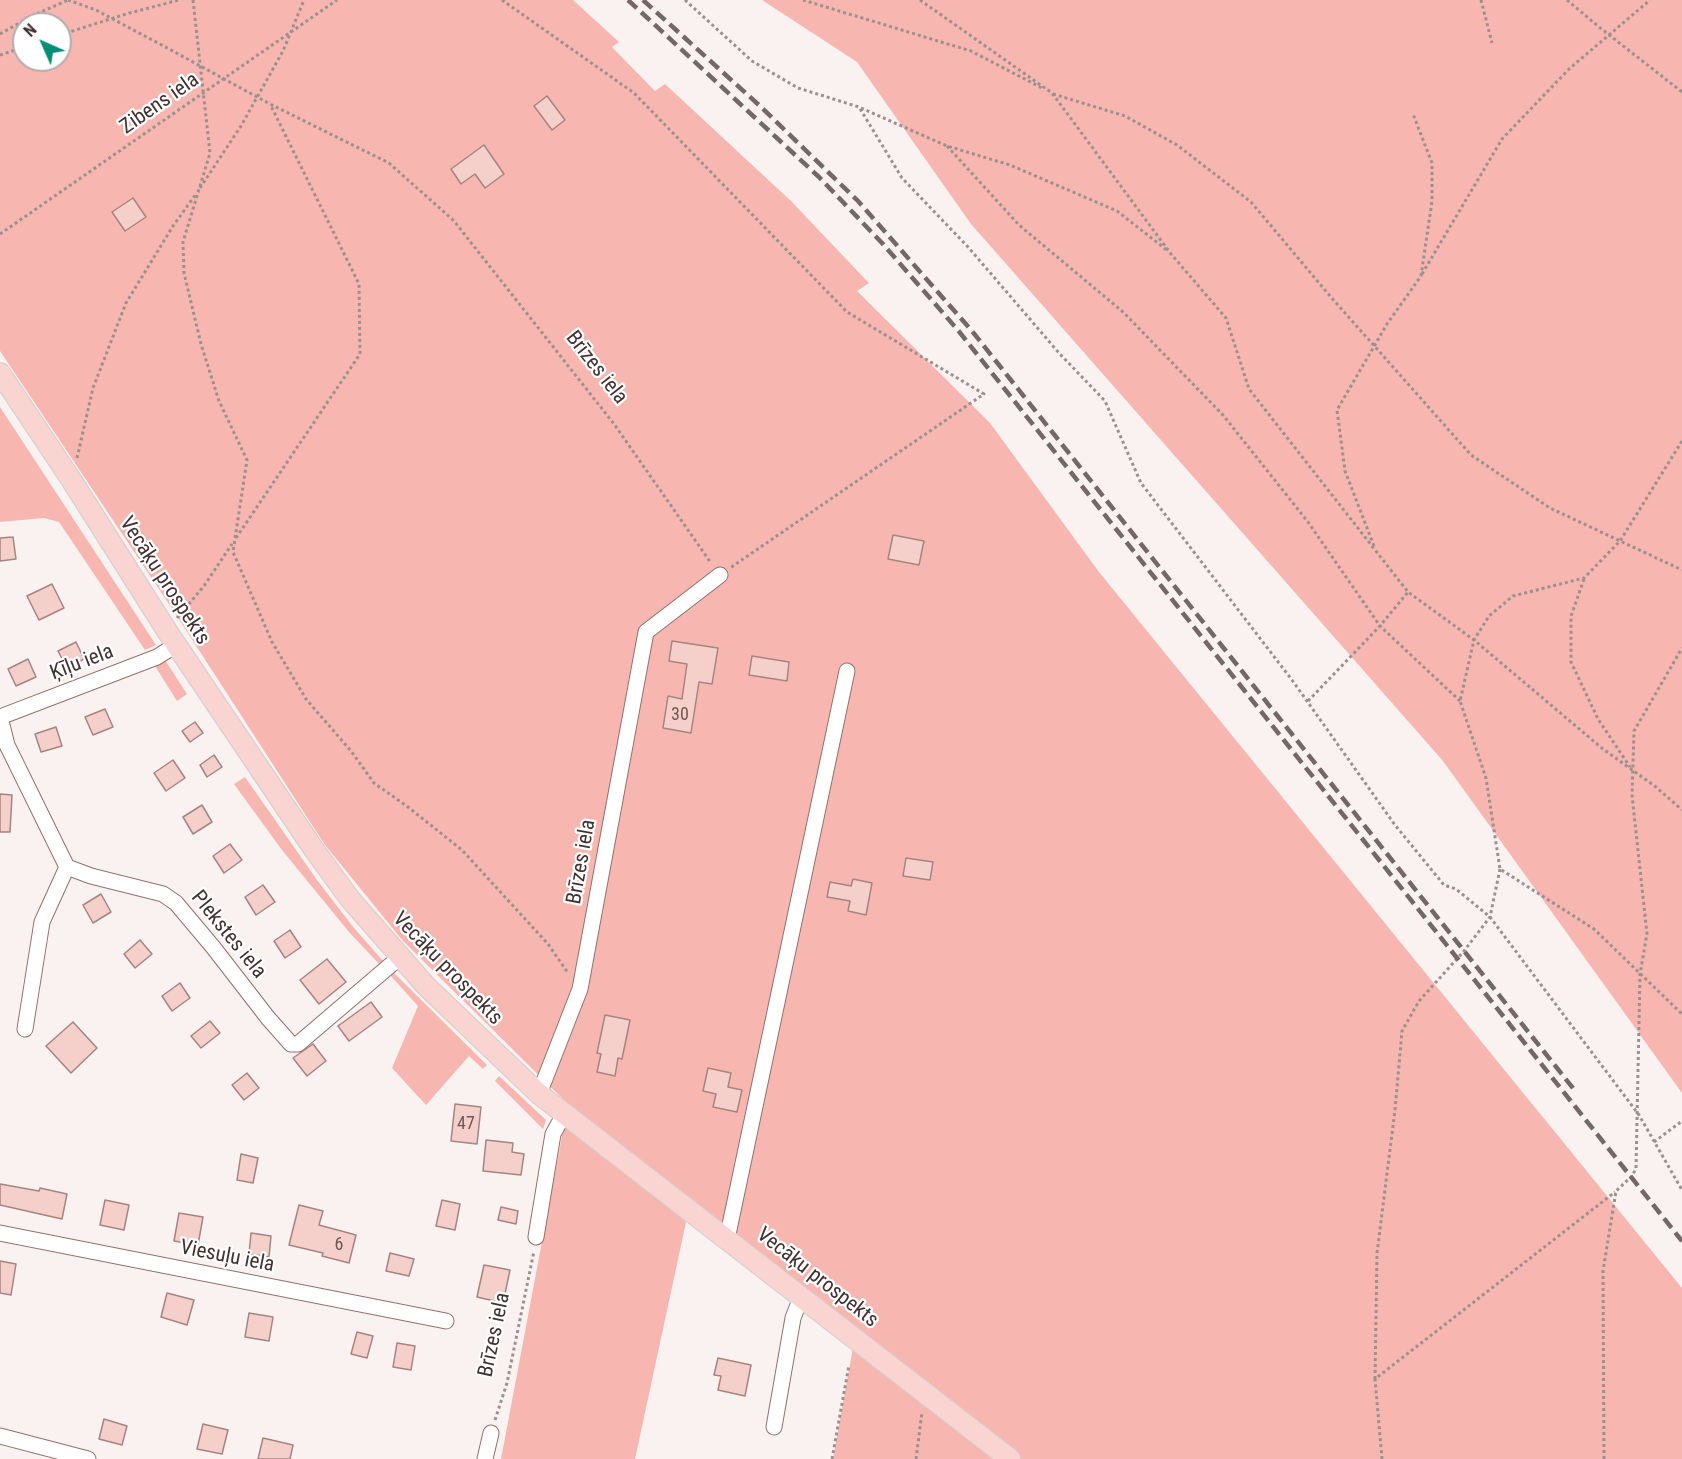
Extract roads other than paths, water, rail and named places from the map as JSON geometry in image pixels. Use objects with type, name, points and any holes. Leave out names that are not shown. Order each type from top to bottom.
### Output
[{"type":"main road","name":"Vecāķu prospekts","points":[[0,373],[72,481],[171,638],[315,851],[350,899],[426,986],[539,1094],[1010,1459]]},
{"type":"street","name":"Brīzes iela","points":[[539,1094],[580,989],[645,632],[720,575]]},
{"type":"street","name":"Ķīļu iela","points":[[0,717],[157,657],[171,638]]},
{"type":"street","points":[[727,1239],[847,671]]},
{"type":"street","points":[[0,717],[7,744],[67,867],[42,922],[25,1029]]},
{"type":"street","name":"Plekstes iela","points":[[67,867],[91,876],[163,894],[176,903],[291,1044],[298,1044],[400,957]]},
{"type":"street","points":[[536,1237],[553,1134],[564,1114]]},
{"type":"street","name":"Viesuļu iela","points":[[0,1233],[446,1321]]},
{"type":"street","points":[[774,1427],[793,1318],[801,1297]]},
{"type":"street","points":[[485,1459],[491,1433]]},
{"type":"street","points":[[0,1437],[88,1459]]},
{"type":"railway","points":[[628,0],[819,177],[882,243],[957,329],[1682,1241]]},
{"type":"railway","points":[[643,0],[760,106],[858,201],[972,331],[1576,1092]]}]
